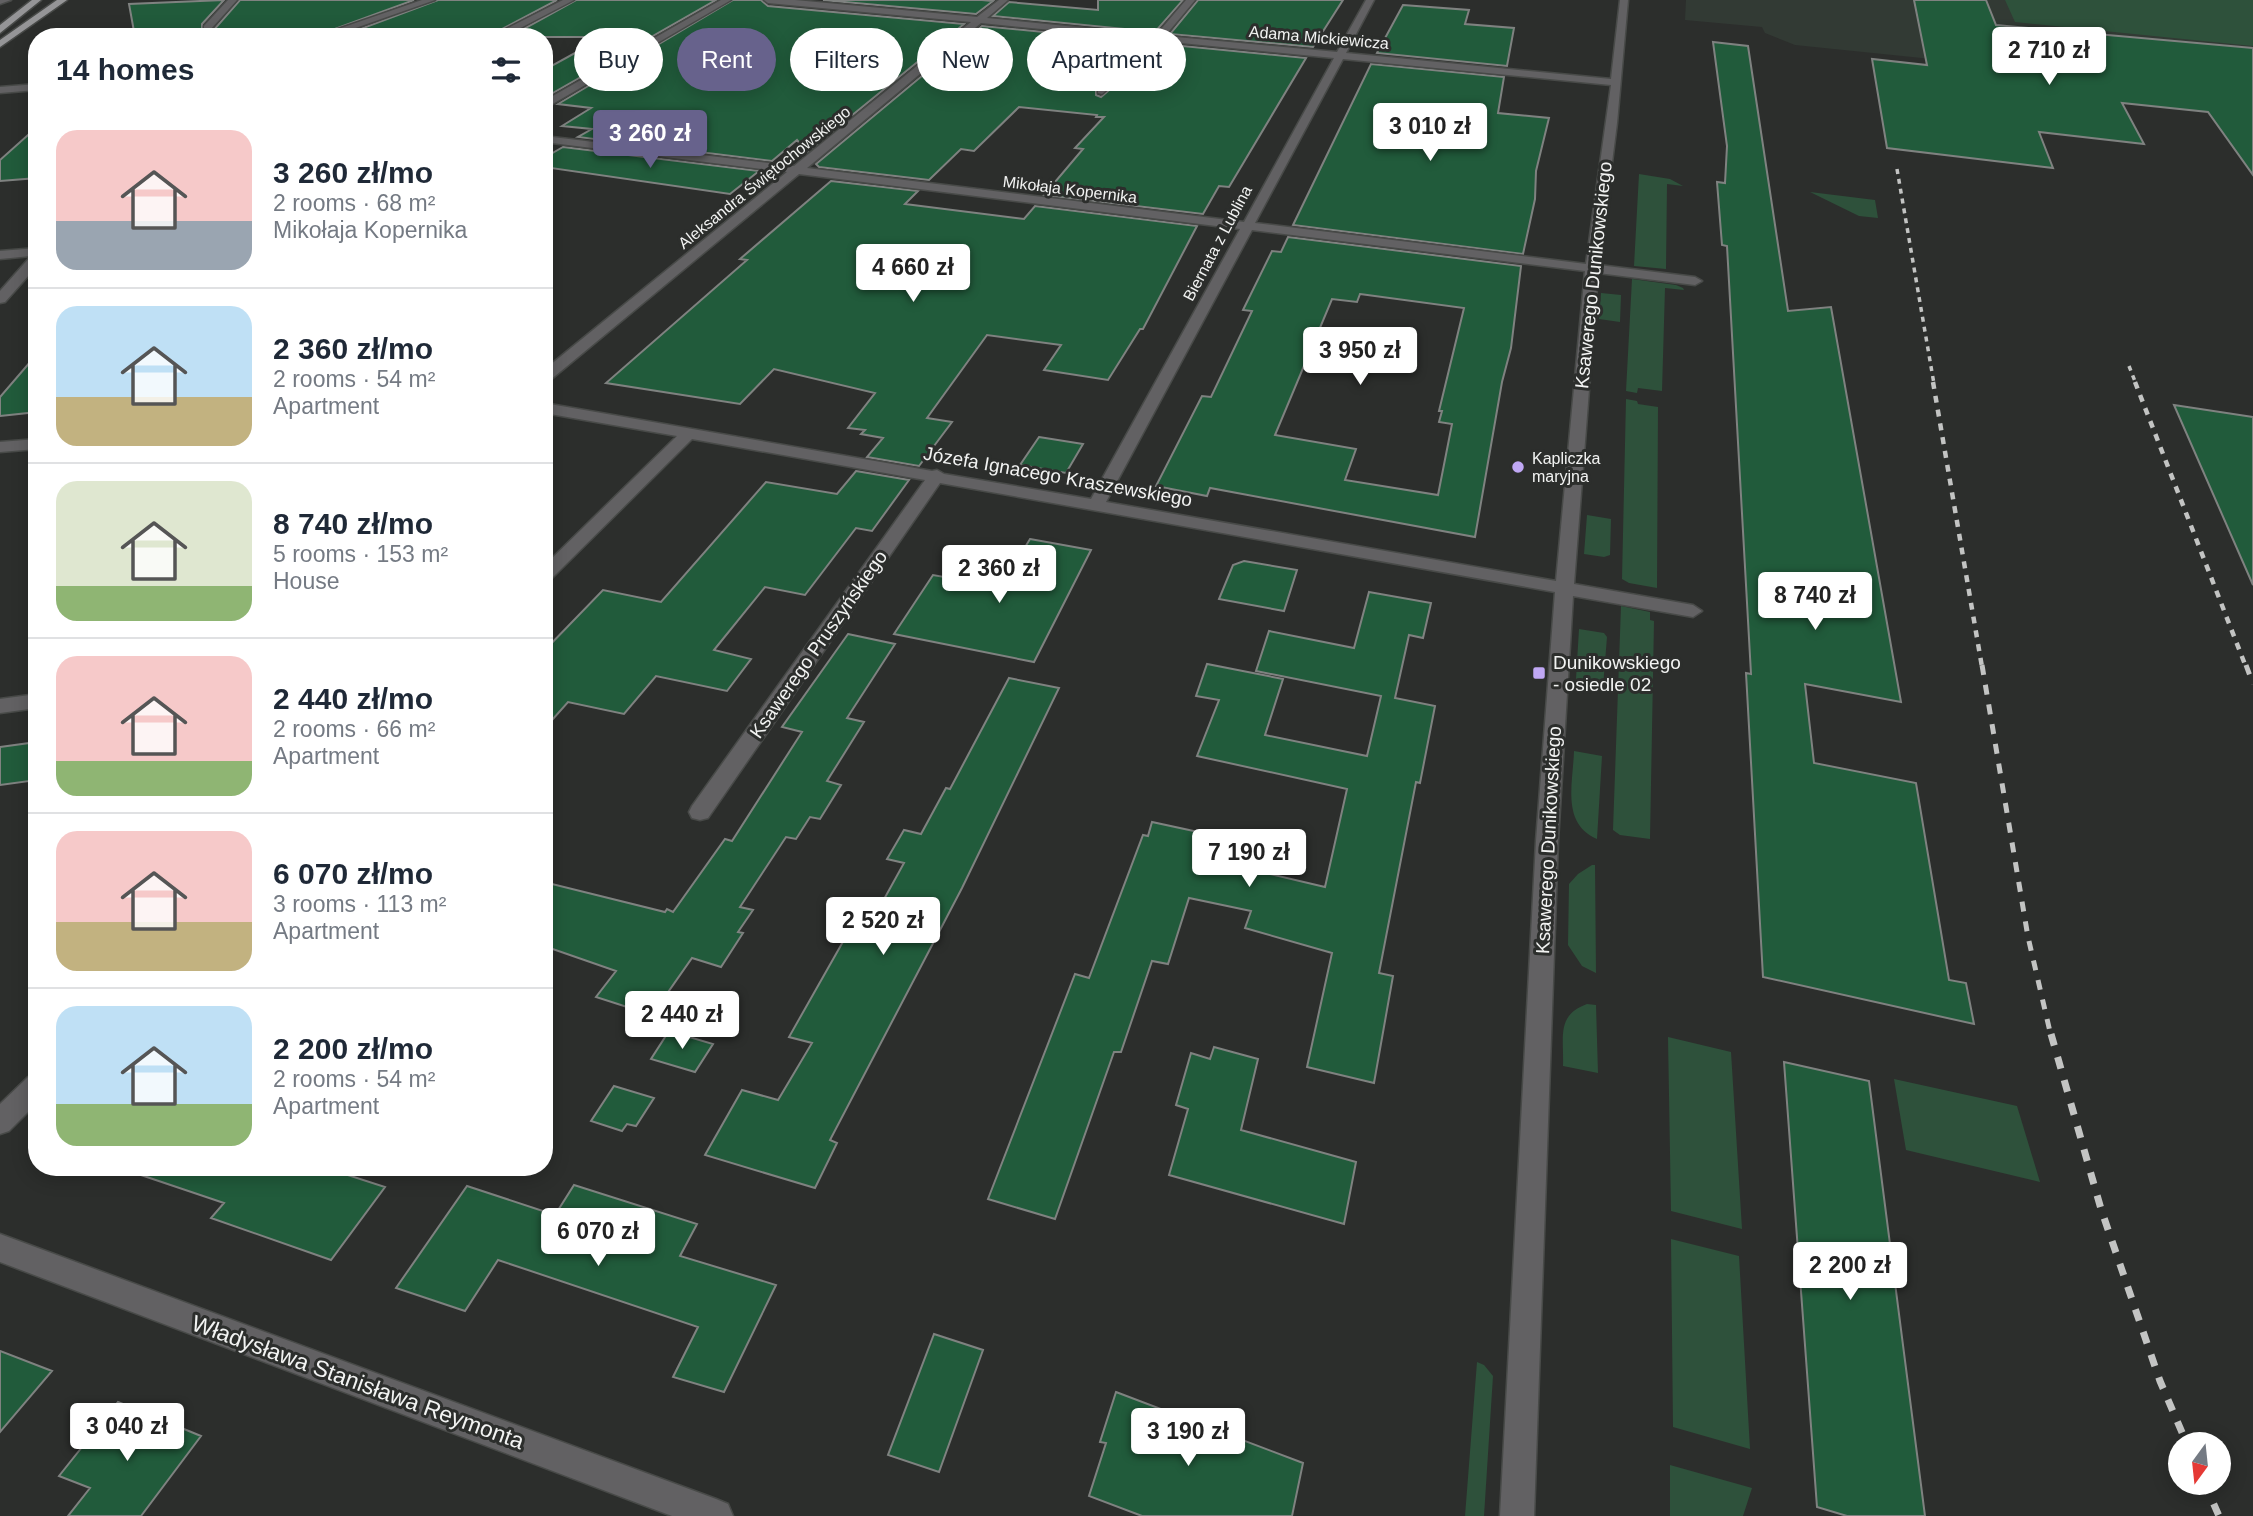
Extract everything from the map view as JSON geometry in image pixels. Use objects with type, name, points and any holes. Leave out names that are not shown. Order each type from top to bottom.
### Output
[{"type":"main road","points":[[0,30],[37,0]]},
{"type":"main road","points":[[0,44],[63,0]]},
{"type":"street","points":[[0,1],[7,0]]},
{"type":"street","points":[[207,28],[233,0]]},
{"type":"street","points":[[347,28],[431,0]]},
{"type":"street","points":[[513,28],[570,0]]},
{"type":"street","points":[[553,101],[727,0]]},
{"type":"street","name":"Adama Mickiewicza","points":[[768,0],[1064,28]]},
{"type":"street","name":"Aleksandra Świętochowskiego","points":[[553,370],[1004,0]]},
{"type":"street","points":[[1166,28],[1191,0]]},
{"type":"street","name":"Biernata z Lublina","points":[[1097,504],[1370,0]]},
{"type":"street","name":"Ksawerego Dunikowskiego","points":[[1517,1516],[1546,855],[1564,589],[1591,269],[1624,0]]},
{"type":"street","name":"Adama Mickiewicza","points":[[1186,40],[1616,82]]},
{"type":"street","points":[[0,90],[28,88]]},
{"type":"street","name":"Mikołaja Kopernika","points":[[553,140],[1695,281]]},
{"type":"street","points":[[0,255],[28,253]]},
{"type":"street","points":[[0,299],[28,268]]},
{"type":"street","name":"Józefa Ignacego Kraszewskiego","points":[[553,410],[937,475],[1693,611]]},
{"type":"street","points":[[553,567],[688,434]]},
{"type":"street","points":[[0,447],[28,445]]},
{"type":"street","name":"Ksawerego Pruszyńskiego","points":[[700,812],[937,475]]},
{"type":"street","points":[[0,706],[28,702]]},
{"type":"street","points":[[0,1122],[28,1094]]},
{"type":"street","name":"Władysława Stanisława Reymonta","points":[[0,1248],[716,1516]]},
{"type":"shaded area","points":[[1686,0],[2253,0],[2253,92],[1795,45],[1765,33],[1762,27],[1685,20]]},
{"type":"green space","points":[[2005,0],[2253,0],[2253,46],[2015,22]]},
{"type":"green space","points":[[1639,174],[1670,179],[1683,186],[1667,184],[1666,269],[1634,266]]},
{"type":"green space","points":[[1810,192],[1875,200],[1878,218],[1859,216]]},
{"type":"green space","points":[[1632,279],[1676,285],[1684,290],[1665,288],[1662,391],[1638,388],[1637,393],[1626,391]]},
{"type":"green space","points":[[1601,293],[1621,295],[1620,322],[1599,319]]},
{"type":"green space","points":[[1626,399],[1658,407],[1657,588],[1629,583],[1622,579]]},
{"type":"green space","points":[[1587,515],[1611,519],[1610,555],[1604,557],[1584,554]]},
{"type":"green space","points":[[1621,606],[1650,612],[1650,620],[1654,621],[1650,839],[1620,835],[1613,830]]},
{"type":"green space","points":[[1579,629],[1604,633],[1607,637],[1603,687],[1580,683],[1576,679]]},
{"type":"green space","points":[[1574,751],[1602,756],[1597,839],[1578,823],[1574,813],[1571,789]]},
{"type":"green space","points":[[1595,865],[1596,973],[1582,966],[1568,945],[1569,884]]},
{"type":"green space","points":[[1587,1004],[1596,1005],[1598,1073],[1563,1066],[1566,1021],[1570,1014]]},
{"type":"green space","points":[[1668,1037],[1731,1052],[1742,1229],[1671,1211]]},
{"type":"green space","points":[[1894,1079],[2017,1106],[2040,1182],[1906,1150]]},
{"type":"green space","points":[[1671,1239],[1739,1256],[1750,1449],[1673,1427]]},
{"type":"green space","points":[[1477,1362],[1484,1365],[1493,1376],[1484,1516],[1465,1516]]},
{"type":"green space","points":[[1670,1465],[1752,1488],[1743,1516],[1670,1516]]},
{"type":"building","points":[[224,0],[202,24],[202,28],[133,28],[129,4]]},
{"type":"building","points":[[240,0],[414,0],[338,28],[216,28]]},
{"type":"building","points":[[438,0],[557,0],[504,28],[363,28]]},
{"type":"building","points":[[576,0],[716,0],[663,30],[663,28],[574,28],[574,37],[553,37],[553,28],[525,28]]},
{"type":"building","points":[[733,0],[761,0],[768,6],[964,24],[959,28],[917,28],[917,62],[903,74],[903,28],[790,28],[790,91],[882,91],[807,152],[797,140],[772,161],[578,137],[592,129],[562,126],[591,108],[558,104],[580,91],[663,91],[663,42],[677,33],[677,91],[776,91],[776,28],[686,28]]},
{"type":"building","points":[[823,0],[982,0],[993,1],[976,14]]},
{"type":"building","points":[[1098,0],[1183,0],[1158,28],[1114,28],[993,16],[1009,2],[1098,10]]},
{"type":"building","points":[[1198,0],[1343,0],[1313,47],[1186,35],[1186,28],[1175,28]]},
{"type":"building","points":[[1914,0],[1986,0],[1996,25],[2253,48],[2253,175],[2208,112],[2122,103],[2144,144],[2039,132],[2053,168],[1887,148],[1872,59],[1927,65]]},
{"type":"building","points":[[1403,5],[1469,10],[1465,24],[1514,28],[1507,66],[1377,53]]},
{"type":"building","points":[[1013,29],[1027,30],[1027,91],[1096,91],[1096,95],[1101,97],[1108,91],[1186,91],[1186,46],[1306,58],[1229,187],[1219,186],[1203,214],[1044,195],[1083,149],[1075,148],[1104,117],[1096,117],[1097,115],[1019,107],[974,151],[961,149],[929,180],[819,167],[816,164],[917,80],[917,91],[1013,91]]},
{"type":"building","points":[[1713,42],[1748,46],[1788,311],[1831,307],[1901,702],[1805,684],[1814,763],[1916,783],[1949,980],[1966,983],[1974,1024],[1763,977],[1746,673],[1751,674],[1727,246],[1722,245],[1717,182],[1725,183],[1727,146]]},
{"type":"building","points":[[574,54],[574,81],[553,93],[553,65]]},
{"type":"building","points":[[1371,64],[1504,77],[1498,113],[1549,118],[1536,171],[1535,199],[1523,254],[1293,225]]},
{"type":"building","points":[[28,135],[28,179],[0,181],[0,160]]},
{"type":"building","points":[[563,147],[759,171],[730,194],[553,168],[553,153]]},
{"type":"building","points":[[831,181],[918,191],[905,204],[1024,219],[1035,206],[1197,226],[1143,329],[1140,329],[1108,380],[1044,370],[1061,345],[987,335],[927,418],[952,422],[919,466],[867,457],[883,438],[861,434],[865,430],[848,428],[875,393],[774,369],[740,404],[606,383],[747,260],[740,259]]},
{"type":"building","points":[[1288,237],[1521,266],[1511,348],[1502,382],[1475,537],[1210,488],[1207,496],[1156,486],[1202,396],[1211,397],[1252,311],[1243,310],[1272,251],[1281,252]],"holes":[[[1360,294],[1464,308],[1439,411],[1442,411],[1439,422],[1452,424],[1438,495],[1345,480],[1356,449],[1275,435],[1332,299],[1357,302]]]},
{"type":"building","points":[[28,364],[28,413],[0,416],[0,397]]},
{"type":"building","points":[[2174,405],[2253,417],[2253,585]]},
{"type":"building","points":[[1039,437],[1083,444],[1066,473],[1020,465]]},
{"type":"building","points":[[856,471],[909,480],[872,531],[856,528],[805,595],[765,587],[714,650],[751,659],[727,691],[656,676],[624,714],[568,702],[553,719],[553,642],[603,590],[661,602],[766,482],[837,494]]},
{"type":"building","points":[[1030,539],[1091,550],[1034,662],[894,634],[933,575],[1001,587]]},
{"type":"building","points":[[1244,561],[1297,570],[1284,611],[1219,599],[1233,565]]},
{"type":"building","points":[[1369,592],[1431,603],[1423,638],[1409,635],[1395,698],[1435,706],[1420,783],[1416,782],[1379,973],[1393,976],[1374,1083],[1307,1067],[1332,953],[1245,928],[1251,911],[1189,898],[1168,964],[1152,961],[1121,1052],[1114,1052],[1055,1219],[988,1199],[1075,974],[1089,978],[1143,835],[1148,836],[1152,822],[1203,833],[1198,848],[1204,850],[1202,858],[1325,887],[1347,789],[1197,756],[1219,700],[1196,696],[1207,664],[1283,679],[1265,735],[1367,756],[1381,696],[1256,671],[1269,631],[1354,648]]},
{"type":"building","points":[[848,634],[895,644],[847,718],[864,722],[827,781],[841,785],[820,819],[810,817],[796,839],[786,837],[740,907],[753,910],[738,932],[743,933],[721,967],[692,958],[652,1015],[596,997],[616,971],[553,949],[553,884],[673,912],[725,839],[732,841],[802,732],[782,727]]},
{"type":"building","points":[[1009,678],[1059,688],[962,888],[830,1140],[837,1143],[815,1188],[705,1155],[742,1090],[778,1100],[812,1043],[789,1037],[857,917],[872,921],[904,863],[887,859],[904,830],[921,834],[946,788],[950,789]]},
{"type":"building","points":[[28,743],[28,781],[0,785],[0,747]]},
{"type":"building","points":[[669,1031],[713,1044],[695,1072],[651,1059]]},
{"type":"building","points":[[1214,1047],[1258,1059],[1241,1130],[1356,1162],[1344,1224],[1169,1175],[1188,1109],[1176,1105],[1191,1053],[1210,1059]]},
{"type":"building","points":[[1784,1062],[1869,1081],[1925,1516],[1847,1516],[1817,1507]]},
{"type":"building","points":[[614,1086],[654,1098],[636,1126],[627,1124],[622,1131],[591,1121]]},
{"type":"building","points":[[144,1176],[351,1176],[385,1187],[331,1260],[211,1218],[224,1203]]},
{"type":"building","points":[[574,1185],[697,1224],[680,1256],[776,1285],[724,1392],[673,1377],[698,1327],[498,1260],[465,1311],[396,1288],[467,1186],[555,1215]]},
{"type":"building","points":[[934,1334],[983,1350],[939,1472],[888,1455]]},
{"type":"building","points":[[0,1351],[52,1371],[0,1432]]},
{"type":"building","points":[[1116,1392],[1303,1463],[1292,1516],[1142,1516],[1089,1496],[1106,1443],[1100,1442]]},
{"type":"building","points":[[118,1402],[201,1436],[141,1516],[68,1516],[90,1488],[59,1476]]},
{"type":"railway","points":[[1897,169],[1934,384]]},
{"type":"railway","points":[[2129,366],[2136,384]]},
{"type":"railway","points":[[1933,382],[1982,667]]},
{"type":"railway","points":[[2135,382],[2246,667]]},
{"type":"railway","points":[[1982,665],[2028,937],[2051,1036]]},
{"type":"railway","points":[[2246,665],[2253,684]]},
{"type":"railway","points":[[2051,1034],[2101,1209],[2160,1381],[2182,1432]]},
{"type":"railway","points":[[2210,1495],[2219,1516]]},
{"type":"place","name":"Kapliczka maryjna","points":[[1518,467]]},
{"type":"place","name":"Dunikowskiego - osiedle 02","points":[[1539,673]]}]
